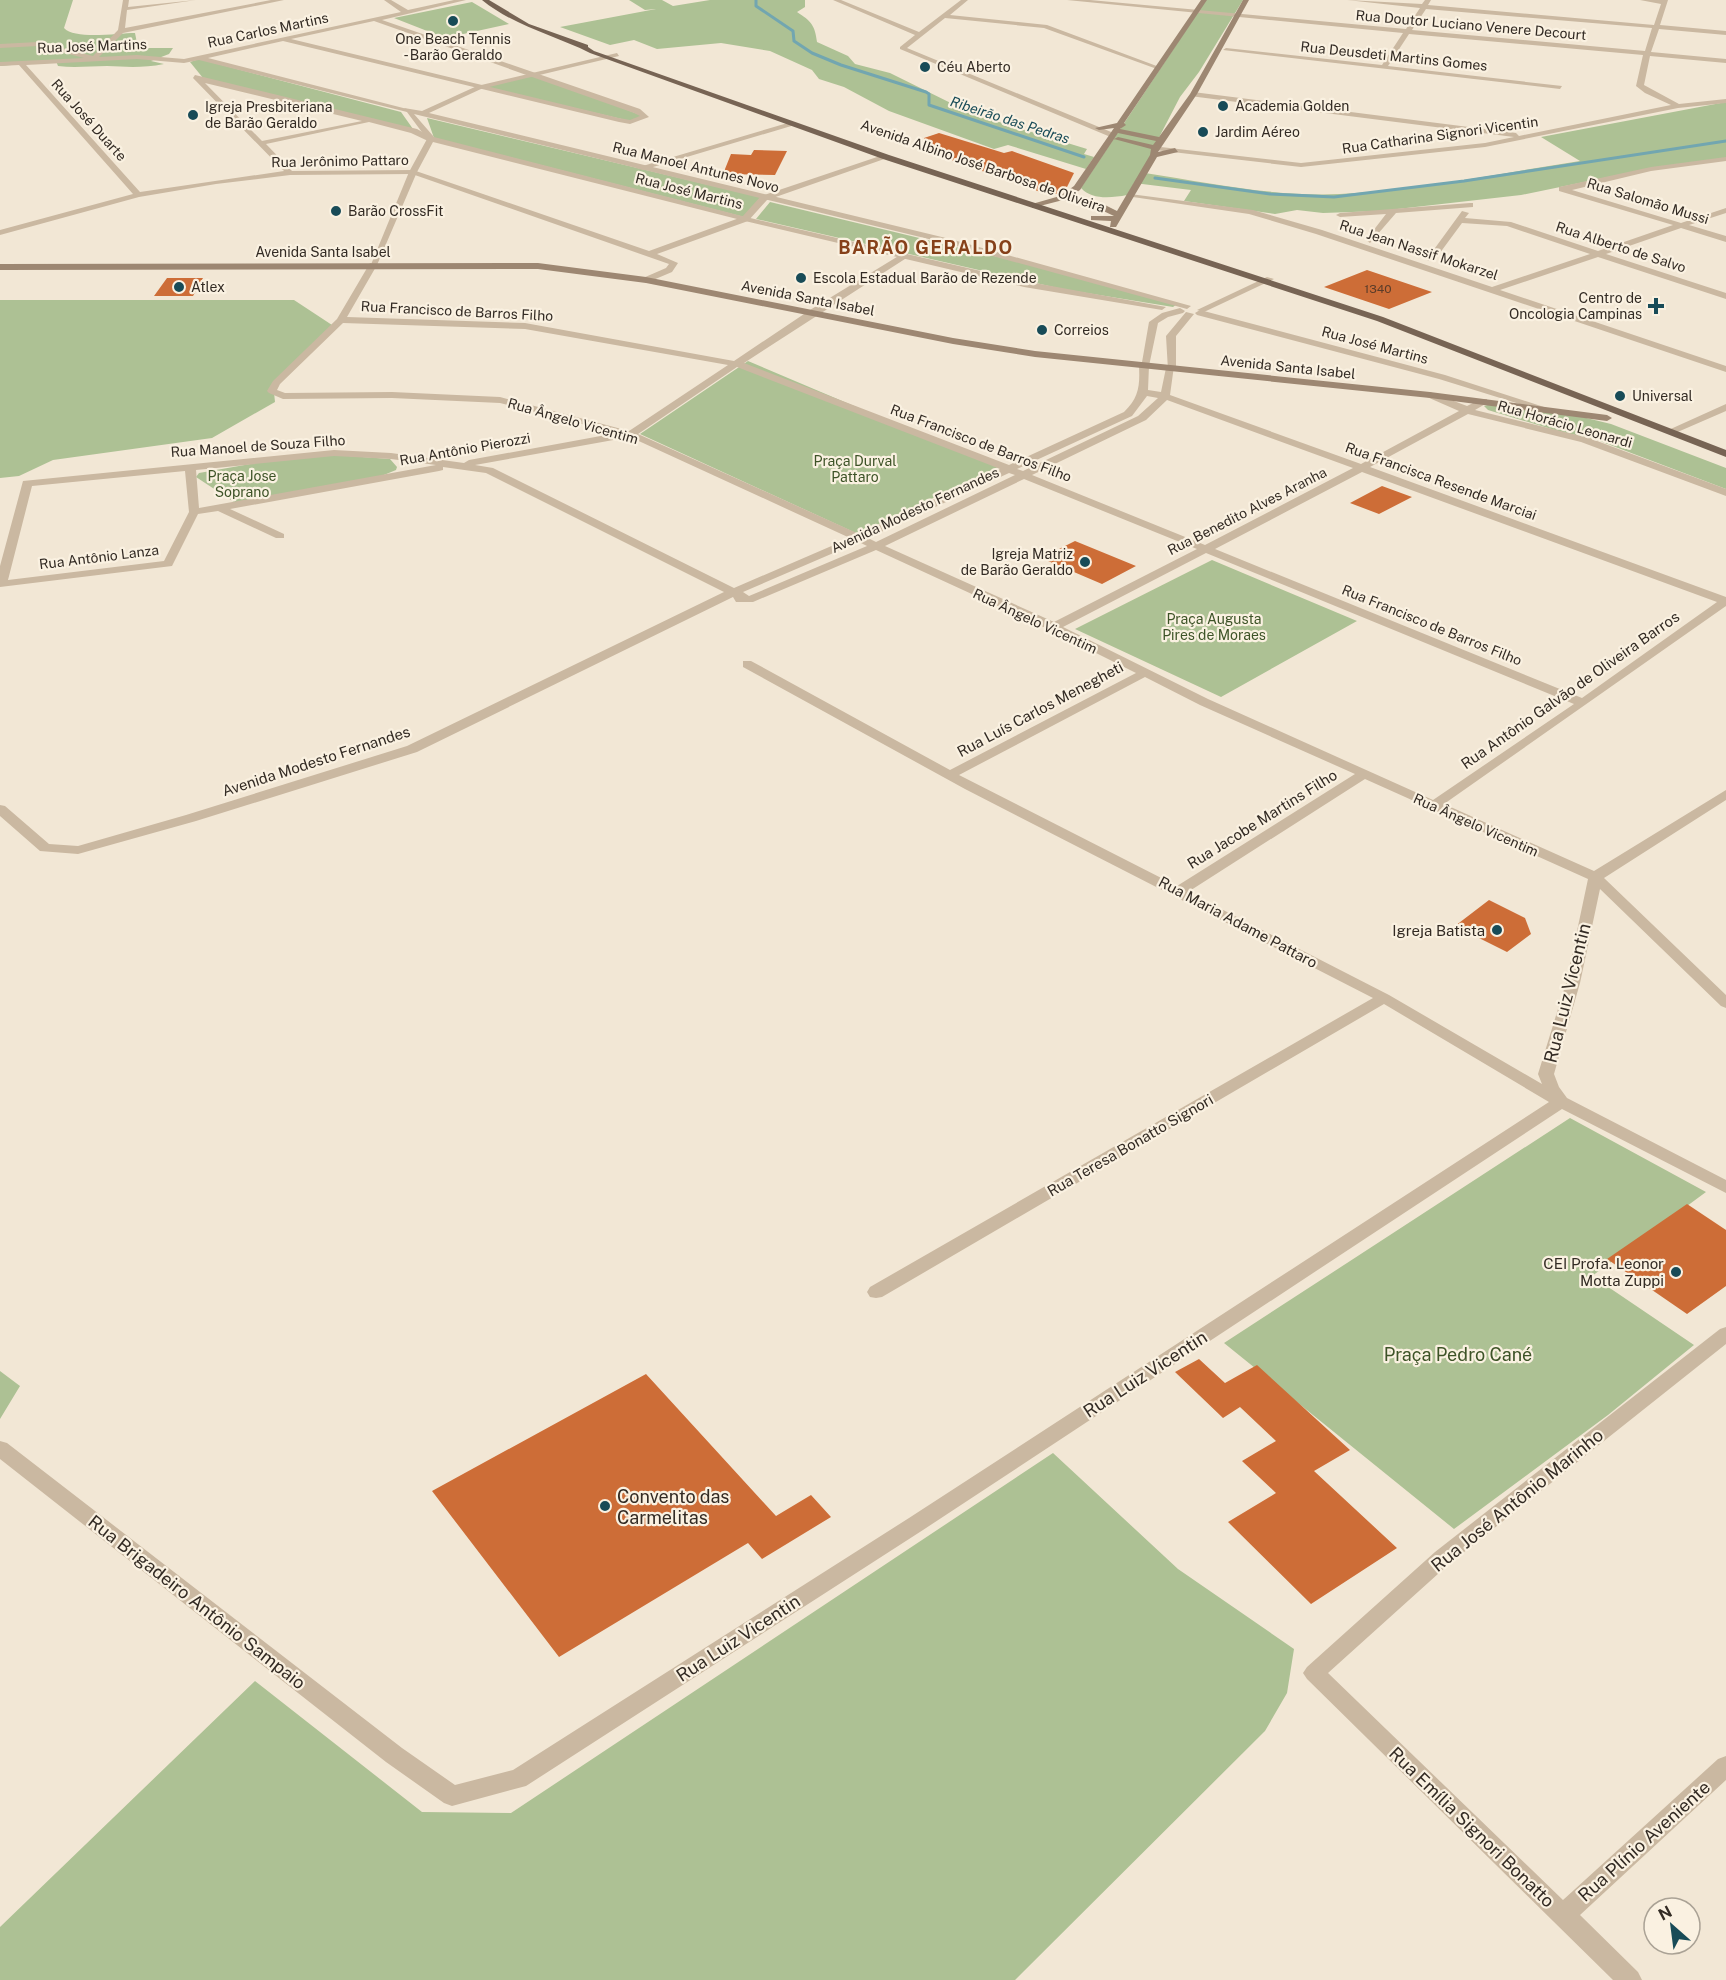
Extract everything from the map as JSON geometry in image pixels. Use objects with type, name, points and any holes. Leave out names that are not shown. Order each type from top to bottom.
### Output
[{"type":"main road","name":"Avenida Albino José Barbosa de Oliveira","points":[[485,0],[527,25],[886,158],[1380,319],[1726,454]]},
{"type":"main road","points":[[1035,206],[1063,198],[1077,188],[1204,0]]},
{"type":"main road","points":[[1063,198],[1100,206],[1116,220],[1154,151],[1193,94],[1246,0]]},
{"type":"main road","name":"Avenida Albino José Barbosa de Oliveira","points":[[608,55],[1094,218],[1116,220],[1261,279]]},
{"type":"main road","points":[[1096,127],[1162,140]]},
{"type":"main road","points":[[1117,131],[1131,143],[1154,151]]},
{"type":"main road","points":[[1077,188],[1086,195],[1104,198]]},
{"type":"main road","points":[[1115,198],[1130,196]]},
{"type":"main road","points":[[1066,217],[1094,218]]},
{"type":"main road","name":"Avenida Santa Isabel","points":[[0,267],[538,266],[646,280],[953,342],[1171,369],[1485,401],[1607,418]]},
{"type":"main road","name":"Avenida Albino José Barbosa de Oliveira","points":[[1578,396],[1607,418],[1726,464]]},
{"type":"main road","points":[[1607,418],[1646,423]]},
{"type":"street","points":[[121,31],[126,0]]},
{"type":"street","points":[[124,9],[193,0]]},
{"type":"street","points":[[0,46],[38,44],[94,57],[121,31],[281,0]]},
{"type":"street","points":[[387,0],[406,12]]},
{"type":"street","name":"Rua Carlos Martins","points":[[184,61],[463,0]]},
{"type":"street","points":[[836,0],[919,34]]},
{"type":"street","points":[[965,0],[902,48],[1096,127],[1117,131]]},
{"type":"street","name":"Rua Doutor Luciano Venere Decourt","points":[[1070,0],[1726,62]]},
{"type":"street","points":[[1350,0],[1426,3],[1726,33]]},
{"type":"street","points":[[1644,0],[1664,1],[1647,54],[1640,86],[1647,92],[1678,106]]},
{"type":"street","points":[[1385,66],[1426,3]]},
{"type":"street","points":[[945,16],[1045,26],[1159,68]]},
{"type":"street","points":[[281,39],[619,120],[630,122],[645,117],[637,111],[534,73],[374,19]]},
{"type":"street","name":"Rua Deusdeti Martins Gomes","points":[[1226,50],[1560,87]]},
{"type":"street","points":[[433,99],[470,85],[525,71],[608,55]]},
{"type":"street","points":[[340,320],[373,265],[413,172],[431,139],[419,116],[479,87],[608,55]]},
{"type":"street","name":"Rua José Martins","points":[[0,64],[94,57],[137,57],[184,61]]},
{"type":"street","name":"Rua Manoel Antunes Novo","points":[[198,57],[407,110],[419,116],[958,243],[1190,310]]},
{"type":"street","points":[[184,61],[211,95],[290,173]]},
{"type":"street","name":"Rua José Duarte","points":[[20,62],[138,195]]},
{"type":"street","name":"Rua José Martins","points":[[197,79],[414,131],[431,139],[745,219],[1034,286],[1190,310],[1442,377],[1542,408]]},
{"type":"street","points":[[211,95],[238,89]]},
{"type":"street","points":[[1193,94],[1533,137]]},
{"type":"street","name":"Rua Catharina Signori Vicentin","points":[[1154,151],[1175,150],[1301,165],[1485,145],[1678,106],[1726,101]]},
{"type":"street","points":[[407,110],[418,105]]},
{"type":"street","points":[[261,143],[369,121]]},
{"type":"street","points":[[640,168],[794,124]]},
{"type":"street","points":[[650,254],[745,219],[764,198],[886,158]]},
{"type":"street","name":"Rua Salomão Mussi","points":[[1726,159],[1651,170],[1562,189],[1726,239]]},
{"type":"street","name":"Rua Jerônimo Pattaro","points":[[0,233],[138,195],[290,173],[413,172],[674,264],[669,270],[646,280]]},
{"type":"street","name":"Rua Jean Nassif Mokarzel","points":[[1130,196],[1250,212],[1326,233],[1726,369]]},
{"type":"street","points":[[1340,215],[1472,202],[1431,260]]},
{"type":"street","points":[[1495,289],[1594,253],[1726,210]]},
{"type":"street","points":[[1370,240],[1393,211]]},
{"type":"street","name":"Rua Alberto de Salvo","points":[[1460,220],[1508,224],[1726,296]]},
{"type":"street","name":"Rua Antônio Pierozzi","points":[[194,512],[631,434],[813,312],[905,255]]},
{"type":"street","points":[[1146,393],[1144,366],[1154,322],[1190,310],[1261,279]]},
{"type":"street","points":[[1165,396],[1171,369],[1172,336],[1190,310]]},
{"type":"street","name":"Rua Francisco de Barros Filho","points":[[340,320],[525,326],[738,364],[1208,549],[1583,703]]},
{"type":"street","name":"Rua Ângelo Vicentim","points":[[340,320],[276,383],[272,391],[283,396],[392,394],[500,400],[631,434],[874,547],[1054,627],[1144,673],[1363,775],[1594,877],[1726,1004]]},
{"type":"street","name":"Avenida Modesto Fernandes","points":[[0,808],[45,848],[78,850],[191,818],[412,749],[734,592],[857,539],[1006,468],[1128,414],[1140,403],[1146,393]]},
{"type":"street","name":"Rua Francisca Resende Marciai","points":[[1146,393],[1165,396],[1726,601]]},
{"type":"street","name":"Rua Horácio Leonardi","points":[[1430,395],[1469,411],[1585,440],[1726,493]]},
{"type":"street","name":"Avenida Modesto Fernandes","points":[[717,602],[749,600],[874,547],[1143,418],[1165,396]]},
{"type":"street","name":"Rua Benedito Alves Aranha","points":[[1054,627],[1362,469],[1485,401]]},
{"type":"street","points":[[1669,432],[1726,407]]},
{"type":"street","name":"Rua Manoel de Souza Filho","points":[[2,584],[27,483],[334,453],[391,456],[489,470],[749,600]]},
{"type":"street","points":[[190,466],[194,512]]},
{"type":"street","points":[[220,508],[280,536]]},
{"type":"street","name":"Rua Antônio Lanza","points":[[2,584],[168,564],[194,512]]},
{"type":"street","name":"Rua Antônio Galvão de Oliveira Barros","points":[[1433,806],[1726,601]]},
{"type":"street","name":"Rua Maria Adame Pattaro","points":[[747,664],[951,774],[1384,998],[1561,1102],[1726,1186]]},
{"type":"street","name":"Rua Luís Carlos Menegheti","points":[[951,774],[1144,673]]},
{"type":"street","name":"Rua Jacobe Martins Filho","points":[[1179,891],[1363,775]]},
{"type":"street","points":[[1594,877],[1726,794]]},
{"type":"street","name":"Rua Luiz Vicentin","points":[[394,1755],[453,1796],[518,1779],[916,1524],[1561,1102],[1546,1074],[1573,983],[1594,877]]},
{"type":"street","name":"Rua Teresa Bonatto Signori","points":[[876,1292],[1384,998]]},
{"type":"street","name":"Rua José Antônio Marinho","points":[[1314,1673],[1443,1558],[1726,1334]]},
{"type":"street","name":"Rua Brigadeiro Antônio Sampaio","points":[[0,1448],[394,1755]]},
{"type":"street","name":"Rua Emília Signori Bonatto","points":[[1314,1673],[1630,1980]]},
{"type":"street","name":"Rua Plínio Aveniente","points":[[1563,1915],[1726,1766]]},
{"type":"green space","points":[[0,0],[73,0],[64,28],[70,32],[87,35],[135,33],[138,48],[173,48],[169,54],[151,61],[164,64],[149,66],[64,67],[58,66],[56,61],[0,66]]},
{"type":"green space","points":[[629,0],[662,0],[673,6],[710,0],[805,0],[805,7],[797,12],[812,24],[817,42],[848,56],[855,64],[890,73],[973,114],[1087,149],[1084,154],[1094,157],[1086,169],[1008,145],[994,149],[889,111],[844,87],[819,79],[812,70],[770,51],[721,43],[657,49],[634,40],[610,45],[560,27],[656,9],[645,10]]},
{"type":"green space","points":[[1206,0],[1243,0],[1199,72],[1180,97],[1153,149],[1145,173],[1291,193],[1340,194],[1400,189],[1580,161],[1541,137],[1726,102],[1726,158],[1647,169],[1521,195],[1380,211],[1323,213],[1297,210],[1275,214],[1184,201],[1191,190],[1134,183],[1127,195],[1102,197],[1085,192],[1081,188]]},
{"type":"green space","name":"One Beach Tennis - Barão Geraldo","points":[[472,2],[509,24],[445,38],[394,18]]},
{"type":"green space","points":[[199,59],[401,112],[413,129],[203,78],[190,62]]},
{"type":"green space","points":[[534,74],[643,116],[630,121],[485,87]]},
{"type":"green space","points":[[427,118],[764,198],[744,217],[434,138]]},
{"type":"green space","points":[[770,202],[1048,269],[1177,304],[1173,307],[1062,289],[756,219]]},
{"type":"green space","points":[[0,300],[294,300],[332,325],[273,383],[275,402],[212,438],[53,460],[19,476],[0,478]]},
{"type":"green space","name":"Praça Durval Pattaro","points":[[748,361],[998,467],[858,534],[640,434]]},
{"type":"green space","points":[[1491,404],[1578,416],[1611,424],[1726,468],[1726,489],[1597,440],[1488,410],[1484,406]]},
{"type":"green space","name":"Praça Jose Soprano","points":[[335,455],[390,459],[397,467],[396,470],[379,477],[237,504],[196,477],[199,473],[261,462]]},
{"type":"green space","name":"Praça Augusta Pires de Moraes","points":[[1212,560],[1357,621],[1221,697],[1075,629]]},
{"type":"green space","name":"Praça Pedro Cané","points":[[1570,1118],[1706,1192],[1592,1276],[1694,1345],[1608,1415],[1454,1529],[1224,1343]]},
{"type":"green space","points":[[0,1371],[20,1386],[0,1419]]},
{"type":"green space","points":[[1053,1453],[1178,1569],[1294,1649],[1287,1693],[1265,1731],[1015,1980],[0,1980],[0,1927],[255,1681],[422,1812],[511,1813]]},
{"type":"building","points":[[939,133],[1004,153],[1012,151],[1074,173],[1066,189],[1059,194],[1046,194],[924,150],[924,138]]},
{"type":"building","points":[[754,150],[787,151],[775,175],[723,174],[731,154],[751,155]]},
{"type":"building","points":[[1367,270],[1432,292],[1389,309],[1324,287]]},
{"type":"building","name":"Atlex","points":[[167,278],[203,278],[193,296],[154,296]]},
{"type":"building","points":[[1382,486],[1412,497],[1379,514],[1350,503]]},
{"type":"building","name":"Igreja Matriz de Barão Geraldo","points":[[1075,541],[1136,566],[1102,584],[1041,558]]},
{"type":"building","name":"Igreja Batista","points":[[1489,900],[1525,918],[1531,934],[1507,952],[1455,926]]},
{"type":"building","name":"CEI Profa. Leonor Motta Zuppi","points":[[1687,1204],[1726,1230],[1726,1286],[1687,1314],[1607,1259]]},
{"type":"building","points":[[1199,1359],[1225,1383],[1257,1365],[1350,1450],[1314,1471],[1397,1548],[1311,1604],[1228,1522],[1276,1493],[1242,1461],[1276,1441],[1240,1407],[1223,1418],[1175,1372]]},
{"type":"building","name":"Convento das Carmelitas","points":[[646,1374],[776,1516],[811,1495],[831,1517],[762,1559],[748,1543],[559,1657],[432,1491]]},
{"type":"waterway","name":"Ribeirão das Pedras","points":[[756,0],[756,6],[793,31],[794,41],[812,53],[841,65],[926,92],[929,94],[929,105],[1084,157]]},
{"type":"waterway","points":[[1155,178],[1270,194],[1334,197],[1464,181],[1726,141]]},
{"type":"place","name":"One Beach Tennis - Barão Geraldo","points":[[453,21]]},
{"type":"place","name":"Céu Aberto","points":[[925,67]]},
{"type":"place","name":"Academia Golden","points":[[1223,106]]},
{"type":"place","name":"Igreja Presbiteriana de Barão Geraldo","points":[[193,115]]},
{"type":"place","name":"Jardim Aéreo","points":[[1203,132]]},
{"type":"place","name":"Barão CrossFit","points":[[336,211]]},
{"type":"place","name":"Escola Estadual Barão de Rezende","points":[[801,278]]},
{"type":"place","name":"Atlex","points":[[179,287]]},
{"type":"place","name":"Centro de Oncologia Campinas","points":[[1656,306]]},
{"type":"place","name":"Correios","points":[[1042,330]]},
{"type":"place","name":"Universal","points":[[1620,396]]},
{"type":"place","name":"Igreja Matriz de Barão Geraldo","points":[[1085,562]]},
{"type":"place","name":"Igreja Batista","points":[[1497,930]]},
{"type":"place","name":"CEI Profa. Leonor Motta Zuppi","points":[[1676,1272]]},
{"type":"place","name":"Convento das Carmelitas","points":[[605,1506]]},
{"type":"district","name":"BARÃO GERALDO","points":[[926,247]]}]
